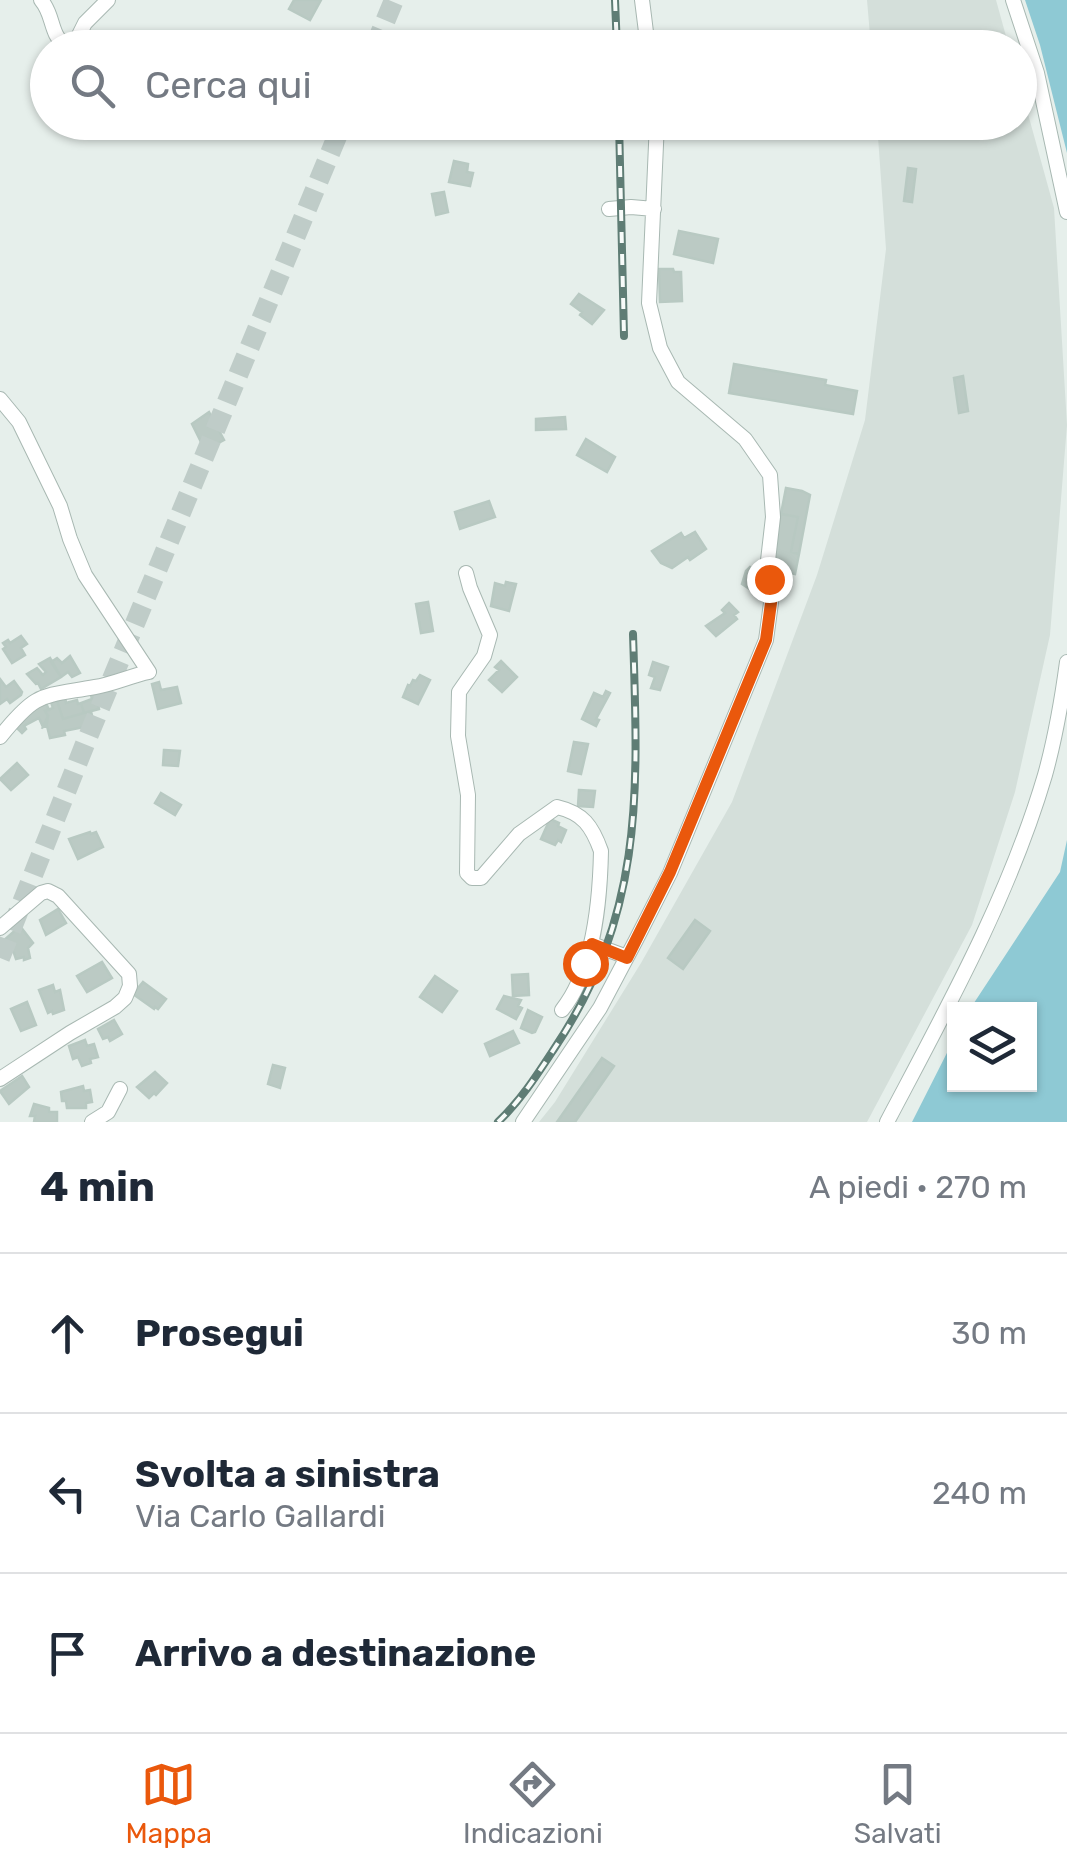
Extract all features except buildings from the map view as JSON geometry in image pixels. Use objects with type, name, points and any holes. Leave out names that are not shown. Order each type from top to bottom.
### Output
[{"type":"street","points":[[42,0],[54,30]]},
{"type":"street","points":[[81,30],[108,0]]},
{"type":"street","points":[[642,0],[646,30]]},
{"type":"street","points":[[1013,0],[1023,30]]},
{"type":"street","points":[[1037,73],[1067,212]]},
{"type":"street","points":[[524,1122],[600,1008],[670,872],[766,640],[771,603],[767,569],[773,517],[770,475],[745,439],[678,382],[660,348],[649,303],[656,140]]},
{"type":"street","points":[[609,210],[654,209]]},
{"type":"street","points":[[0,399],[19,422],[60,506],[85,576],[149,672],[36,699],[0,737]]},
{"type":"street","points":[[466,573],[490,635],[484,656],[462,685],[458,699],[458,736],[468,795],[467,873],[472,878],[481,878],[520,834],[554,808],[575,812],[589,826],[602,852],[592,944],[577,986],[562,1010]]},
{"type":"street","points":[[888,1122],[1002,895],[1045,773],[1067,662]]},
{"type":"street","points":[[0,928],[40,894],[48,892],[58,896],[130,974],[125,998],[115,1007],[0,1079]]},
{"type":"street","points":[[592,944],[627,958]]},
{"type":"street","points":[[92,1122],[108,1112],[120,1089]]},
{"type":"shaded area","points":[[867,0],[996,0],[1004,30],[870,30]]},
{"type":"shaded area","points":[[878,140],[1035,140],[1054,208],[1067,425],[1050,635],[1015,792],[972,925],[867,1122],[539,1122],[641,963],[732,802],[817,575],[865,420],[886,249]]},
{"type":"water","points":[[1025,0],[1067,0],[1067,153],[1037,30]]},
{"type":"water","points":[[1067,840],[1067,1122],[912,1122],[947,1053],[947,1092],[1037,1092],[1037,1002],[975,1002],[1060,872]]},
{"type":"tunnel","points":[[382,30],[394,0]]},
{"type":"tunnel","points":[[0,958],[336,140]]},
{"type":"railway","points":[[615,0],[616,30]]},
{"type":"railway","points":[[619,140],[624,336]]},
{"type":"railway","points":[[498,1122],[535,1078],[584,999],[620,899],[630,849],[634,798],[633,634]]},
{"type":"route","points":[[585,963],[592,944],[627,958],[670,872],[766,640],[771,603],[769,579]]}]
